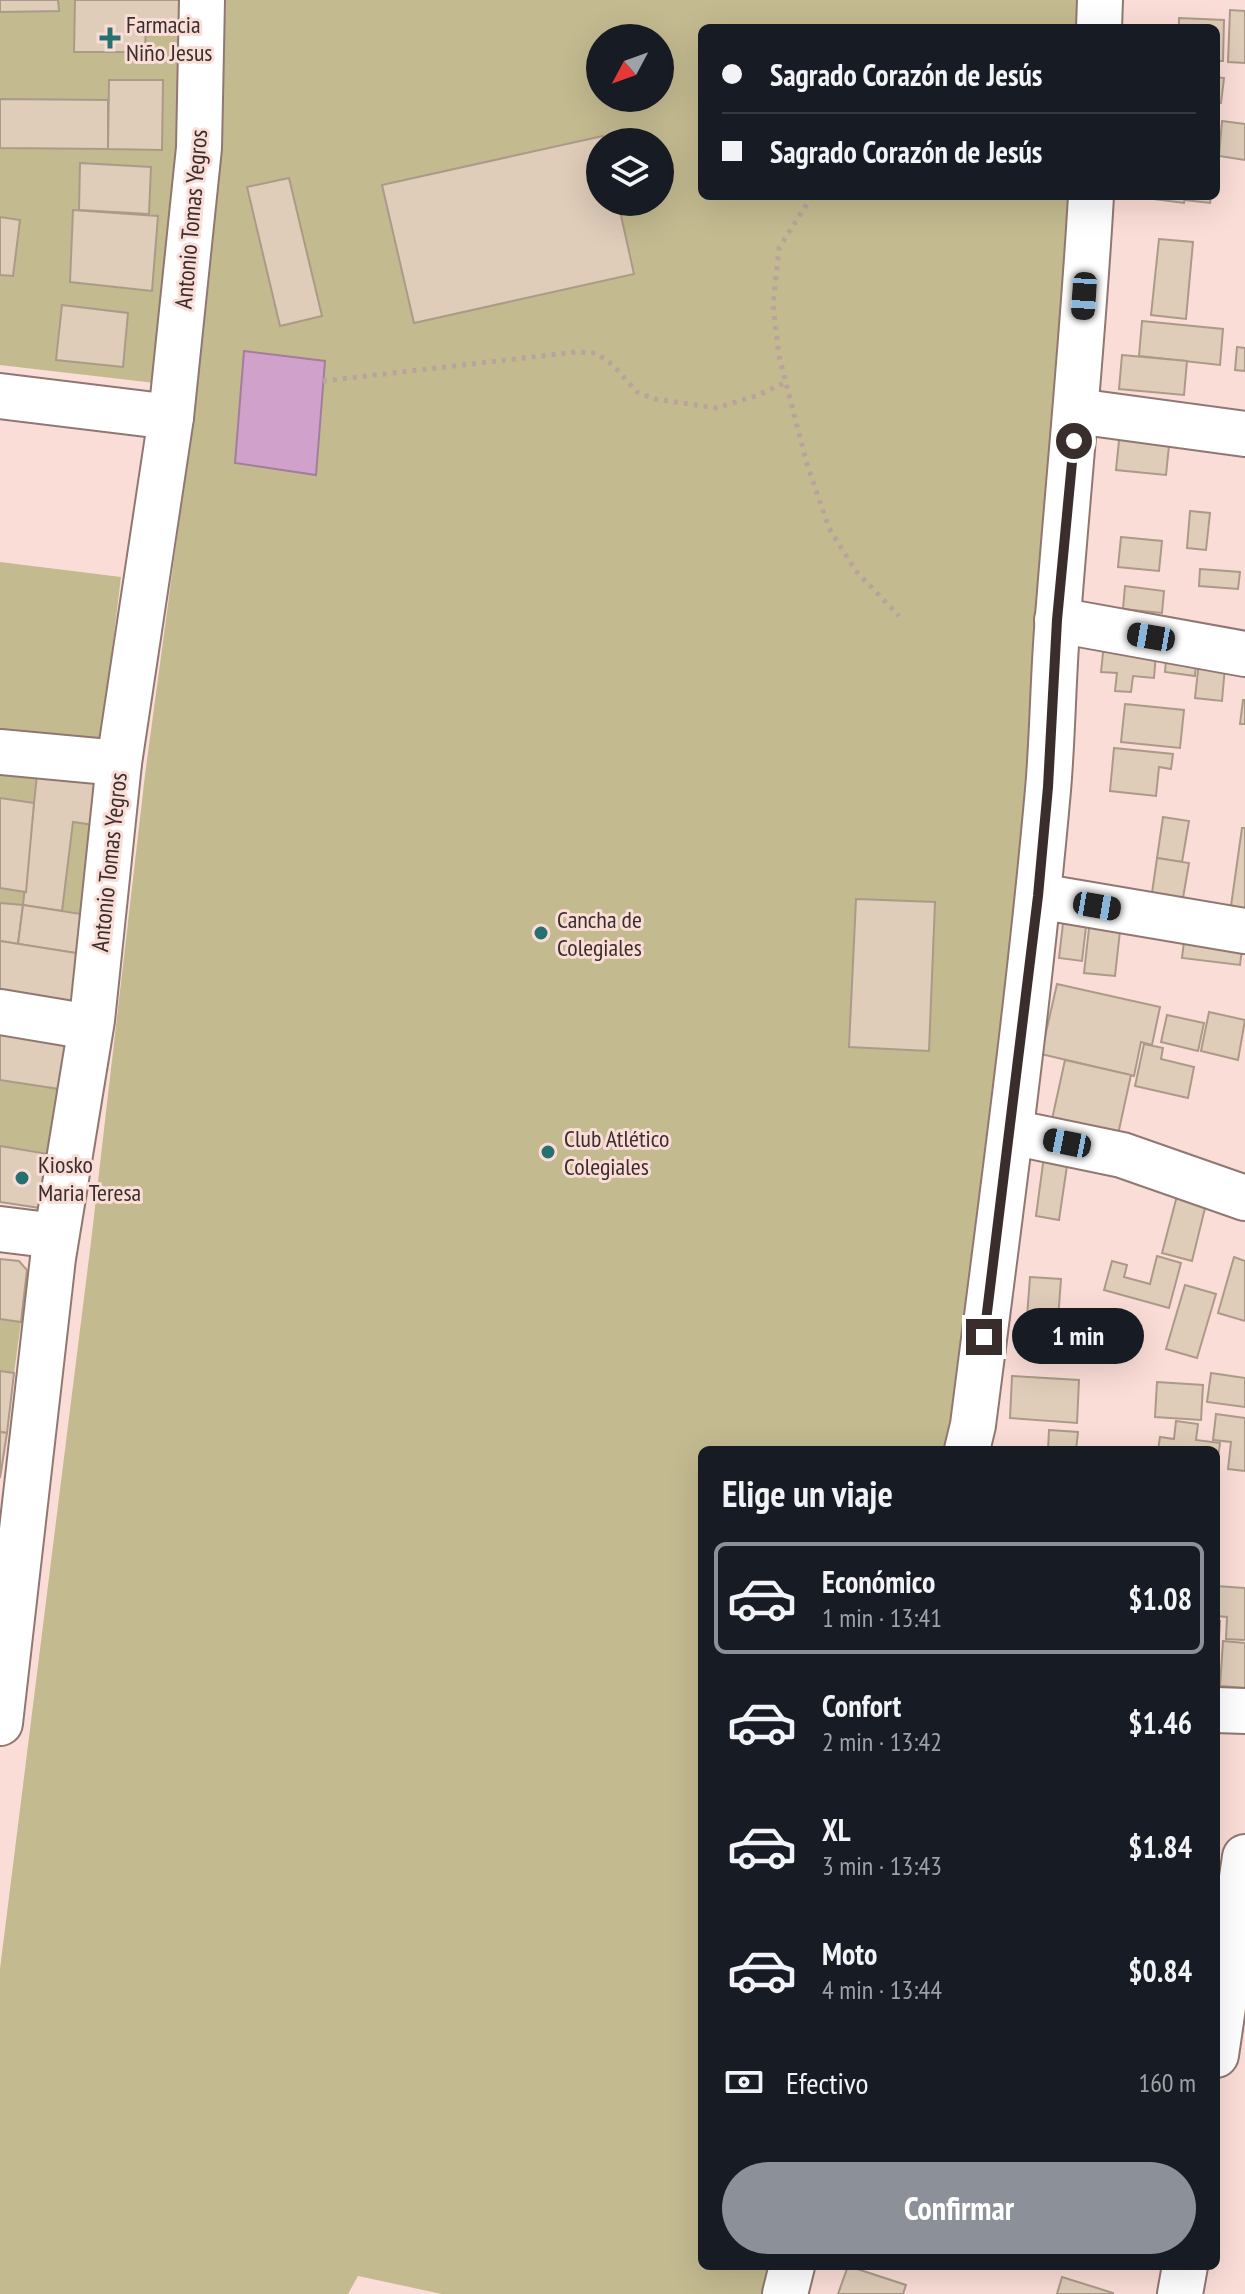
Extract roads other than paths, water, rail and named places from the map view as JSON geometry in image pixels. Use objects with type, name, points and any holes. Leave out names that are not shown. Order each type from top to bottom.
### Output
[{"type":"street","name":"Antonio Tomas Yegros","points":[[0,1723],[56,1236],[90,1027],[119,763],[171,417],[199,148],[202,0]]},
{"type":"street","points":[[1099,24],[1100,0]]},
{"type":"street","points":[[968,1446],[1011,1132],[1038,896],[1091,200]]},
{"type":"street","points":[[0,396],[171,417]]},
{"type":"street","points":[[1076,411],[1245,434]]},
{"type":"street","points":[[1057,620],[1245,654]]},
{"type":"street","points":[[0,752],[119,763]]},
{"type":"street","points":[[1038,896],[1245,931]]},
{"type":"street","points":[[0,1012],[90,1027]]},
{"type":"street","points":[[1011,1132],[1122,1155],[1245,1198]]},
{"type":"street","points":[[0,1229],[56,1236]]},
{"type":"street","points":[[1220,1710],[1245,1711]]},
{"type":"street","points":[[1220,2028],[1245,1857]]},
{"type":"street","points":[[785,2294],[791,2270]]},
{"type":"street","points":[[1180,2294],[1184,2270]]},
{"type":"place","name":"Farmacia Niño Jesus","points":[[110,38]]},
{"type":"place","name":"Cancha de Colegiales","points":[[541,933]]},
{"type":"place","name":"Club Atlético Colegiales","points":[[548,1152]]},
{"type":"place","name":"Kiosko Maria Teresa","points":[[22,1178]]}]
